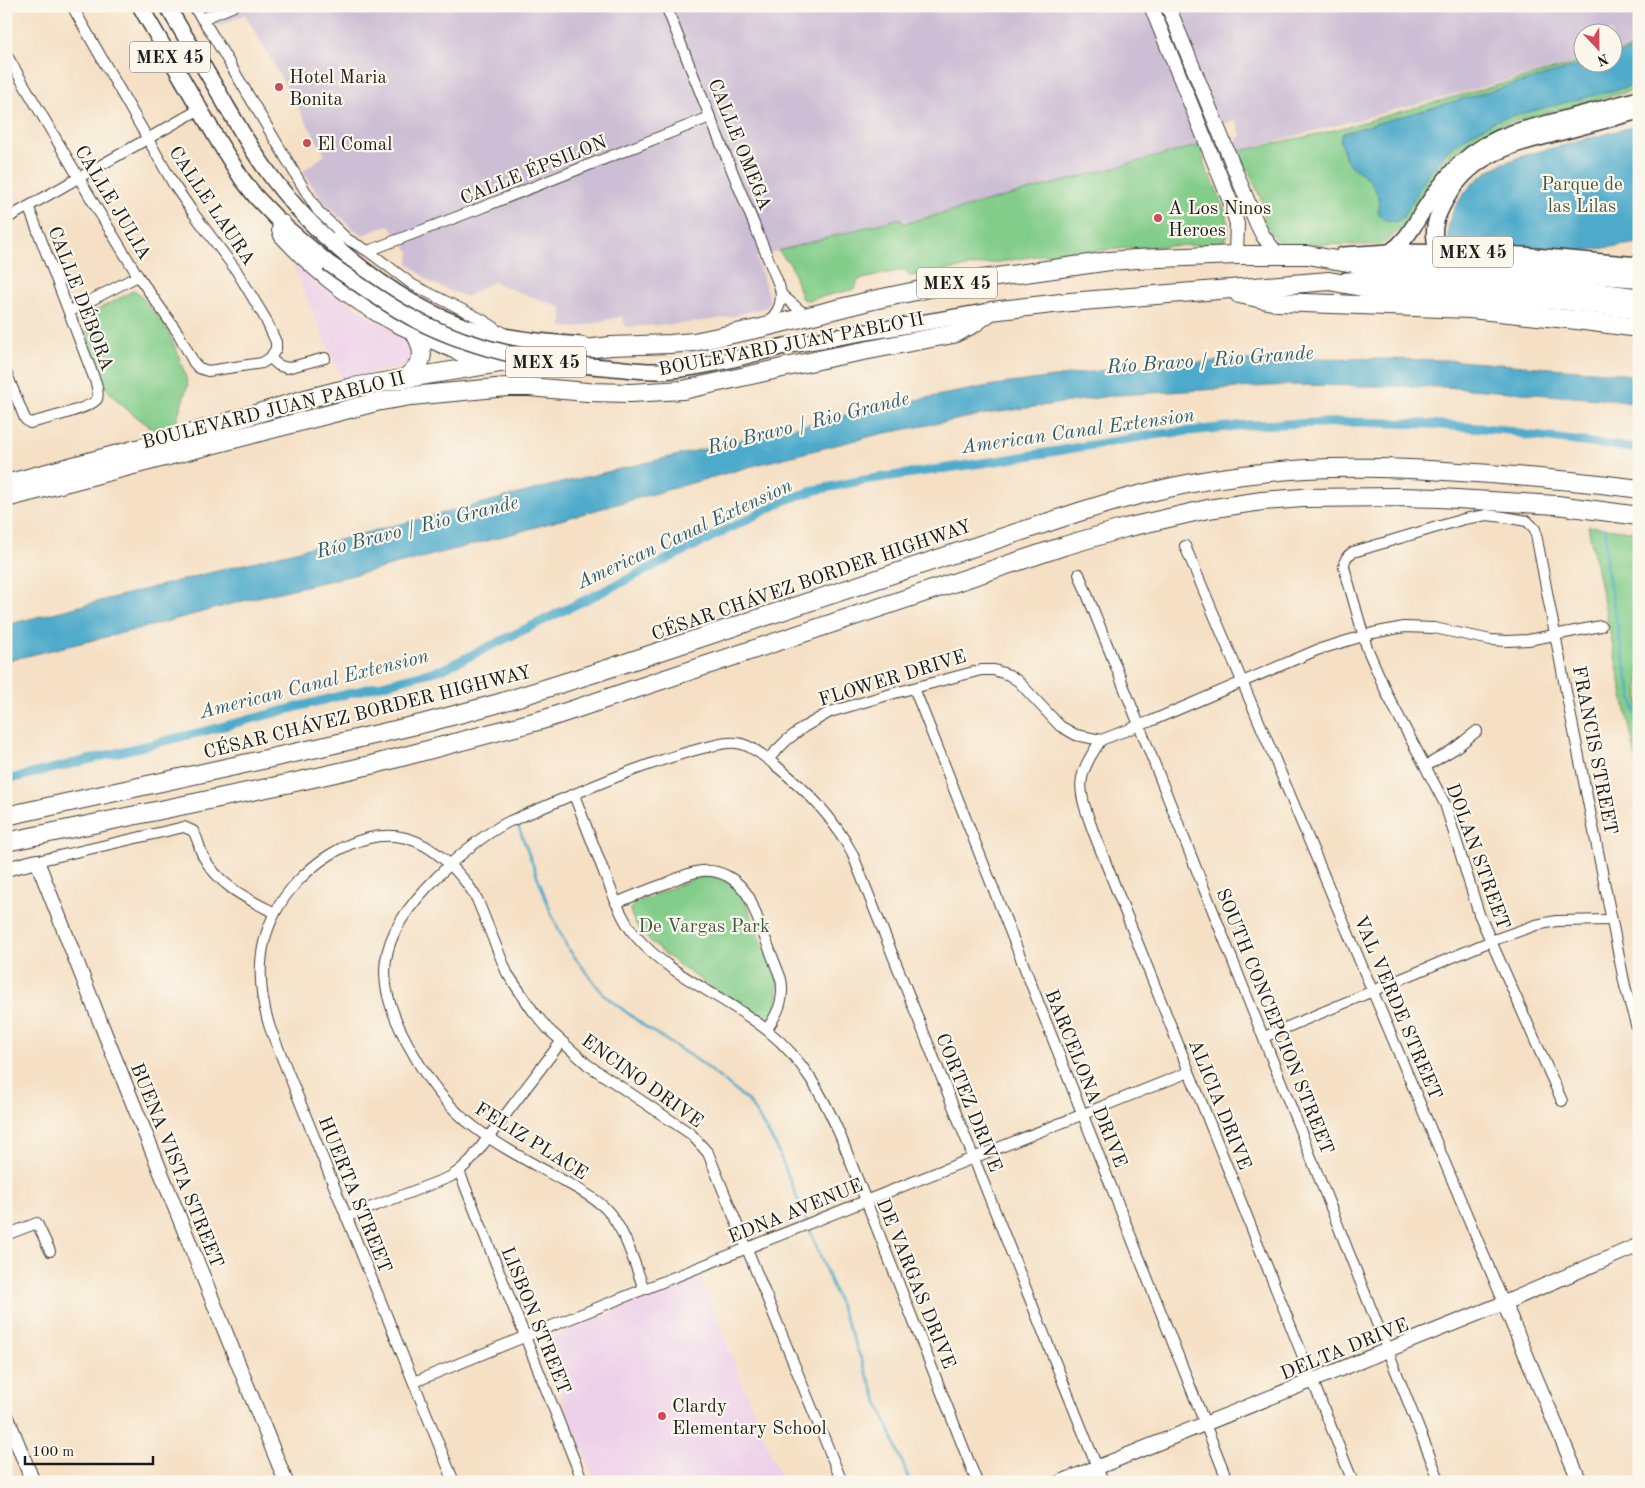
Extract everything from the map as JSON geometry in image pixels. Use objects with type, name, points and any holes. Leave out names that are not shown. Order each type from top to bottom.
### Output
[{"type":"highway","points":[[282,224],[281,230],[283,235],[316,267],[384,316],[472,358],[482,355],[500,335]]},
{"type":"highway","name":"MEX 45","points":[[611,346],[694,342],[808,317],[873,300],[954,283],[1020,273],[1136,259],[1308,255]]},
{"type":"highway","points":[[1308,255],[1353,263],[1452,263],[1639,278]]},
{"type":"highway","name":"MEX 45","points":[[991,311],[1070,302],[1329,281]]},
{"type":"highway","points":[[1329,281],[1378,290],[1550,299],[1639,310]]},
{"type":"highway","points":[[1219,290],[1277,302],[1470,309],[1639,328]]},
{"type":"highway","name":"BOULEVARD JUAN PABLO II","points":[[6,498],[376,402],[411,396],[506,387],[631,393],[683,390],[832,357],[953,334],[968,327],[991,311]]},
{"type":"highway","points":[[404,379],[418,367],[422,358],[422,347],[414,331]]},
{"type":"highway","name":"BOULEVARD JUAN PABLO II","points":[[6,484],[152,445],[306,399],[353,387],[611,346]]},
{"type":"highway","name":"CÉSAR CHÁVEZ BORDER HIGHWAY","points":[[7,816],[317,748],[425,723],[496,704],[598,672],[1079,512],[1189,483],[1279,471],[1318,468],[1400,468],[1504,475],[1639,489]]},
{"type":"highway","points":[[6,842],[291,783],[457,743],[545,719],[1064,546],[1125,528],[1208,509],[1262,501],[1398,497],[1557,505],[1639,516]]},
{"type":"main road","name":"MEX 45","points":[[140,6],[242,179],[256,198],[282,224],[328,263],[392,306],[415,319],[498,352],[573,365],[657,371],[721,362],[785,346],[991,311]]},
{"type":"main road","name":"MEX 45","points":[[168,6],[264,167],[301,213],[355,263],[388,288],[428,310],[476,330],[529,341],[611,346]]},
{"type":"main road","points":[[1390,252],[1404,241],[1439,187],[1454,168],[1478,148],[1499,137],[1514,132],[1639,99]]},
{"type":"main road","points":[[1437,252],[1433,232],[1441,209],[1450,192],[1469,170],[1480,161],[1493,153],[1518,143],[1639,111]]},
{"type":"main road","name":"MEX 45","points":[[1308,255],[1437,252],[1522,255],[1639,266]]},
{"type":"main road","name":"MEX 45","points":[[1329,281],[1427,277],[1588,289],[1639,296]]},
{"type":"street","name":"CALLE LAURA","points":[[72,6],[174,185],[236,270],[265,318],[276,342],[276,349],[270,358]]},
{"type":"street","points":[[193,6],[318,210],[344,236],[368,251],[413,285],[483,320],[494,327],[500,335]]},
{"type":"street","points":[[202,19],[234,6]]},
{"type":"street","name":"CALLE OMEGA","points":[[666,6],[782,295]]},
{"type":"street","points":[[1151,6],[1230,201],[1237,224],[1236,256]]},
{"type":"street","points":[[1168,6],[1257,224],[1263,236],[1278,255]]},
{"type":"street","name":"CALLE JULIA","points":[[6,54],[138,276],[174,325],[192,361],[208,371],[262,363],[270,358]]},
{"type":"street","points":[[6,219],[29,208],[200,109]]},
{"type":"street","name":"CALLE ÉPSILON","points":[[368,251],[478,210],[710,117]]},
{"type":"street","name":"CALLE DÉBORA","points":[[6,372],[25,419],[30,423],[87,406],[96,400],[98,396],[96,383],[70,311],[29,208]]},
{"type":"street","points":[[315,227],[344,236]]},
{"type":"street","points":[[70,311],[138,276]]},
{"type":"street","points":[[761,328],[776,313],[782,295],[808,317]]},
{"type":"street","points":[[270,358],[278,365],[287,368],[325,358]]},
{"type":"street","name":"FRANCIS STREET","points":[[1344,567],[1347,555],[1352,552],[1464,519],[1487,515],[1504,517],[1526,521],[1535,529],[1554,635],[1625,986],[1639,1035]]},
{"type":"street","name":"VAL VERDE STREET","points":[[1185,546],[1580,1482]]},
{"type":"street","name":"DOLAN STREET","points":[[1344,567],[1363,636],[1388,696],[1445,804],[1471,890],[1491,941],[1562,1101]]},
{"type":"street","name":"SOUTH CONCEPCION STREET","points":[[1079,574],[1440,1482]]},
{"type":"street","points":[[1101,740],[1317,650],[1363,636],[1414,627],[1434,628],[1472,637],[1508,641],[1601,626]]},
{"type":"street","name":"FLOWER DRIVE","points":[[768,760],[787,740],[820,717],[844,707],[981,670],[1001,671],[1018,681],[1060,726],[1076,735],[1101,740]]},
{"type":"street","name":"BARCELONA DRIVE","points":[[914,688],[1228,1482]]},
{"type":"street","points":[[1426,766],[1454,749],[1477,731]]},
{"type":"street","name":"ALICIA DRIVE","points":[[1101,740],[1083,772],[1080,783],[1082,798],[1353,1482]]},
{"type":"street","points":[[6,869],[184,826],[193,831],[203,856],[220,880],[238,894],[275,913],[294,885],[316,864],[339,850],[365,839],[380,836],[406,838],[426,846],[449,864],[493,829],[663,760],[726,743],[738,743],[749,746],[768,760]]},
{"type":"street","name":"CORTEZ DRIVE","points":[[768,760],[818,803],[842,834],[852,853],[1103,1482]]},
{"type":"street","name":"DE VARGAS DRIVE","points":[[574,795],[616,903],[634,933],[660,959],[767,1029],[789,1050],[817,1087],[840,1136],[977,1482]]},
{"type":"street","name":"BUENA VISTA STREET","points":[[38,861],[105,1034],[286,1482]]},
{"type":"street","name":"ENCINO DRIVE","points":[[449,864],[470,887],[477,899],[502,962],[519,992],[543,1023],[561,1042],[588,1065],[680,1126],[700,1142],[714,1163],[842,1482]]},
{"type":"street","name":"FELIZ PLACE","points":[[449,864],[402,917],[388,948],[386,988],[397,1023],[411,1051],[431,1083],[462,1117],[487,1137],[604,1206],[620,1230],[644,1289]]},
{"type":"street","points":[[616,903],[695,872],[715,872],[730,877],[738,883],[750,899],[782,979],[783,990],[780,1007],[767,1029]]},
{"type":"street","name":"HUERTA STREET","points":[[275,913],[264,944],[261,962],[264,1009],[270,1028],[454,1482]]},
{"type":"street","points":[[1264,1037],[1491,941],[1536,925],[1556,921],[1612,920]]},
{"type":"street","points":[[346,1217],[459,1171],[470,1160],[561,1042]]},
{"type":"street","name":"EDNA AVENUE","points":[[414,1382],[524,1336],[1190,1072]]},
{"type":"street","name":"LISBON STREET","points":[[459,1171],[583,1482]]},
{"type":"street","points":[[6,1235],[37,1223],[50,1251]]},
{"type":"street","name":"DELTA DRIVE","points":[[1061,1482],[1504,1303],[1639,1245]]},
{"type":"street","points":[[6,1415],[33,1482]]},
{"type":"shaded area","points":[[207,6],[1639,6],[1639,46],[1622,51],[1622,22],[1572,22],[1572,64],[1235,152],[1233,145],[1241,135],[1236,119],[1196,135],[1200,145],[903,224],[900,218],[756,257],[769,296],[767,307],[726,318],[679,324],[625,327],[622,316],[575,328],[562,327],[562,308],[492,282],[466,297],[431,283],[408,263],[410,252],[389,225],[363,235],[352,228],[321,200],[303,171],[325,155],[245,14],[219,26]]},
{"type":"shaded area","points":[[296,261],[358,309],[403,337],[411,344],[416,361],[408,366],[341,378],[293,265]]},
{"type":"shaded area","name":"Clardy Elementary School","points":[[700,1277],[782,1482],[596,1482],[543,1350],[547,1339]]},
{"type":"green space","points":[[1639,46],[1639,89],[1501,125],[1477,136],[1456,151],[1438,168],[1401,229],[1385,242],[1377,245],[1284,244],[1279,242],[1271,234],[1264,221],[1264,206],[1249,171],[1235,152],[1323,133],[1572,65],[1572,72],[1622,72],[1622,51]]},
{"type":"green space","points":[[1200,145],[1205,166],[1220,199],[1228,224],[1226,238],[1218,243],[1075,253],[1074,250],[911,276],[907,274],[906,269],[858,280],[855,289],[808,300],[802,299],[791,265],[778,251],[900,218],[903,224]]},
{"type":"green space","points":[[135,290],[164,324],[177,351],[188,384],[175,424],[153,429],[120,404],[107,388],[94,357],[84,317]]},
{"type":"green space","points":[[1588,526],[1639,532],[1639,773]]},
{"type":"green space","name":"De Vargas Park","points":[[706,876],[721,879],[734,886],[744,898],[778,982],[776,1006],[768,1016],[760,1017],[684,968],[664,953],[635,922],[630,908],[635,903],[691,880]]},
{"type":"water","points":[[1639,48],[1639,84],[1500,119],[1474,132],[1448,150],[1427,176],[1403,217],[1396,222],[1383,219],[1378,212],[1379,197],[1370,180],[1346,160],[1340,139],[1343,133],[1572,68],[1572,72],[1622,72],[1622,53]]},
{"type":"water","name":"Parque de las Lilas","points":[[1639,125],[1639,243],[1583,251],[1471,243],[1449,239],[1449,222],[1456,206],[1466,191],[1489,171],[1533,153]]},
{"type":"water","name":"Río Bravo / Rio Grande","points":[[1318,358],[1446,360],[1617,373],[1639,377],[1639,404],[1611,400],[1445,387],[1288,385],[1117,395],[993,413],[880,434],[752,466],[479,543],[6,661],[6,625],[565,482],[884,406],[994,385],[1121,368],[1236,360]]},
{"type":"waterway","name":"American Canal Extension","points":[[6,780],[209,730],[443,669],[788,499],[816,490],[864,480],[1003,460],[1152,435],[1247,425],[1354,422],[1428,424],[1507,430],[1526,435],[1639,449]]},
{"type":"waterway","points":[[1606,528],[1606,563],[1622,651],[1639,728]]},
{"type":"waterway","points":[[516,820],[552,915],[567,947],[604,995],[647,1028],[703,1064],[749,1102],[776,1146],[807,1222]]},
{"type":"waterway","points":[[809,1228],[910,1482]]},
{"type":"place","name":"Hotel Maria Bonita","points":[[279,87]]},
{"type":"place","name":"El Comal","points":[[307,143]]},
{"type":"place","name":"A Los Ninos Heroes","points":[[1158,218]]},
{"type":"place","name":"Clardy Elementary School","points":[[662,1416]]}]
